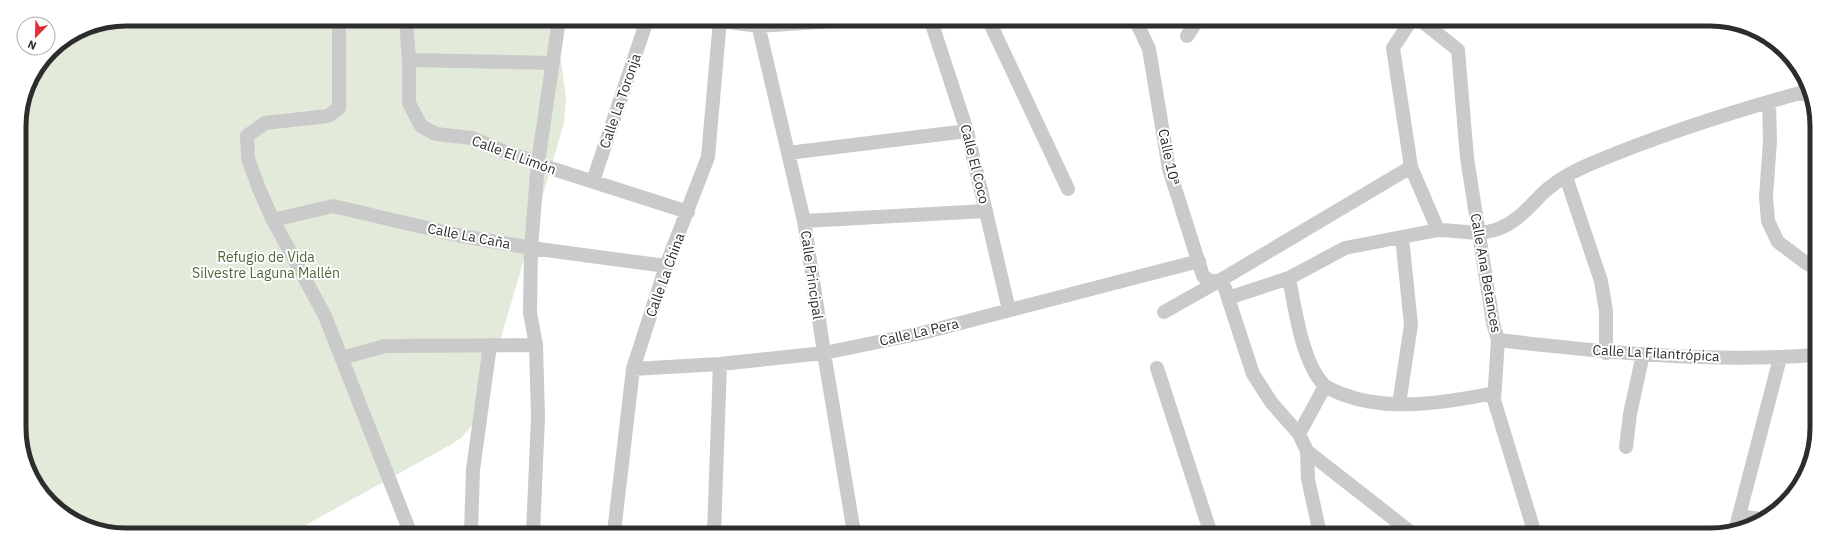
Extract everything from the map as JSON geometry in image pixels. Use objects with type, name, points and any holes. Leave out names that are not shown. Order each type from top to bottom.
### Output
[{"type":"street","points":[[339,26],[339,108],[328,116],[265,123],[247,136],[248,158],[259,189],[273,220],[325,316],[408,528]]},
{"type":"street","name":"Calle El Limón","points":[[406,26],[409,60],[409,103],[421,126],[436,134],[472,138],[510,154],[538,162],[547,167],[688,212]]},
{"type":"street","points":[[533,528],[538,418],[536,345],[530,313],[531,248],[538,162],[558,26]]},
{"type":"street","name":"Calle La Toronja","points":[[593,181],[645,26]]},
{"type":"street","name":"Calle La China","points":[[614,528],[633,369],[666,266],[688,212],[708,156],[719,26]]},
{"type":"street","name":"Calle Principal","points":[[758,26],[804,221],[853,528]]},
{"type":"street","name":"Calle El Coco","points":[[933,26],[967,131],[1010,310]]},
{"type":"street","points":[[990,26],[1068,189]]},
{"type":"street","name":"Calle 10ª","points":[[1138,26],[1149,49],[1169,169],[1203,276],[1210,281],[1218,282]]},
{"type":"street","points":[[1187,36],[1194,26]]},
{"type":"street","points":[[1407,26],[1393,48],[1410,167],[1438,230]]},
{"type":"street","name":"Calle Ana Betances","points":[[1428,26],[1458,50],[1467,158],[1493,323],[1498,340],[1494,400],[1533,528]]},
{"type":"street","points":[[409,60],[553,63]]},
{"type":"street","points":[[1228,298],[1289,278],[1345,248],[1438,230],[1478,233],[1498,229],[1516,219],[1532,206],[1544,192],[1566,177],[1594,162],[1677,130],[1800,93],[1805,94]]},
{"type":"street","points":[[1769,102],[1770,141],[1766,197],[1768,221],[1778,242],[1810,265]]},
{"type":"street","points":[[788,153],[967,131]]},
{"type":"street","points":[[1164,312],[1218,282],[1410,167]]},
{"type":"street","points":[[1566,177],[1601,281],[1606,311],[1606,352]]},
{"type":"street","name":"Calle La Caña","points":[[273,220],[333,206],[457,235],[531,248],[666,266]]},
{"type":"street","points":[[804,221],[986,211]]},
{"type":"street","points":[[1399,404],[1411,325],[1402,237]]},
{"type":"street","name":"Calle La Pera","points":[[633,369],[720,364],[824,353],[922,333],[1199,261]]},
{"type":"street","points":[[1289,278],[1297,321],[1305,347],[1314,370],[1325,386],[1353,399],[1399,404],[1456,401],[1494,393]]},
{"type":"street","points":[[1218,282],[1225,288],[1253,374],[1271,402],[1299,434],[1307,451],[1308,480],[1319,528]]},
{"type":"street","name":"Calle La Filantrópica","points":[[1498,340],[1606,352],[1643,354],[1780,358],[1810,355]]},
{"type":"street","points":[[471,528],[473,470],[490,345]]},
{"type":"street","points":[[342,358],[385,346],[536,345]]},
{"type":"street","points":[[1626,447],[1630,414],[1643,354]]},
{"type":"street","points":[[1738,522],[1780,358]]},
{"type":"street","points":[[714,528],[720,364]]},
{"type":"street","points":[[1157,368],[1208,528]]},
{"type":"street","points":[[1299,434],[1325,386]]},
{"type":"street","points":[[1307,451],[1406,528]]},
{"type":"green space","name":"Refugio de Vida Silvestre Laguna Mallén","points":[[126,26],[556,26],[566,97],[564,123],[477,419],[462,437],[300,528],[113,527],[100,525],[82,518],[60,503],[51,494],[36,472],[28,447],[26,428],[26,120],[29,100],[36,82],[51,60],[60,51],[82,36],[107,28]]}]
